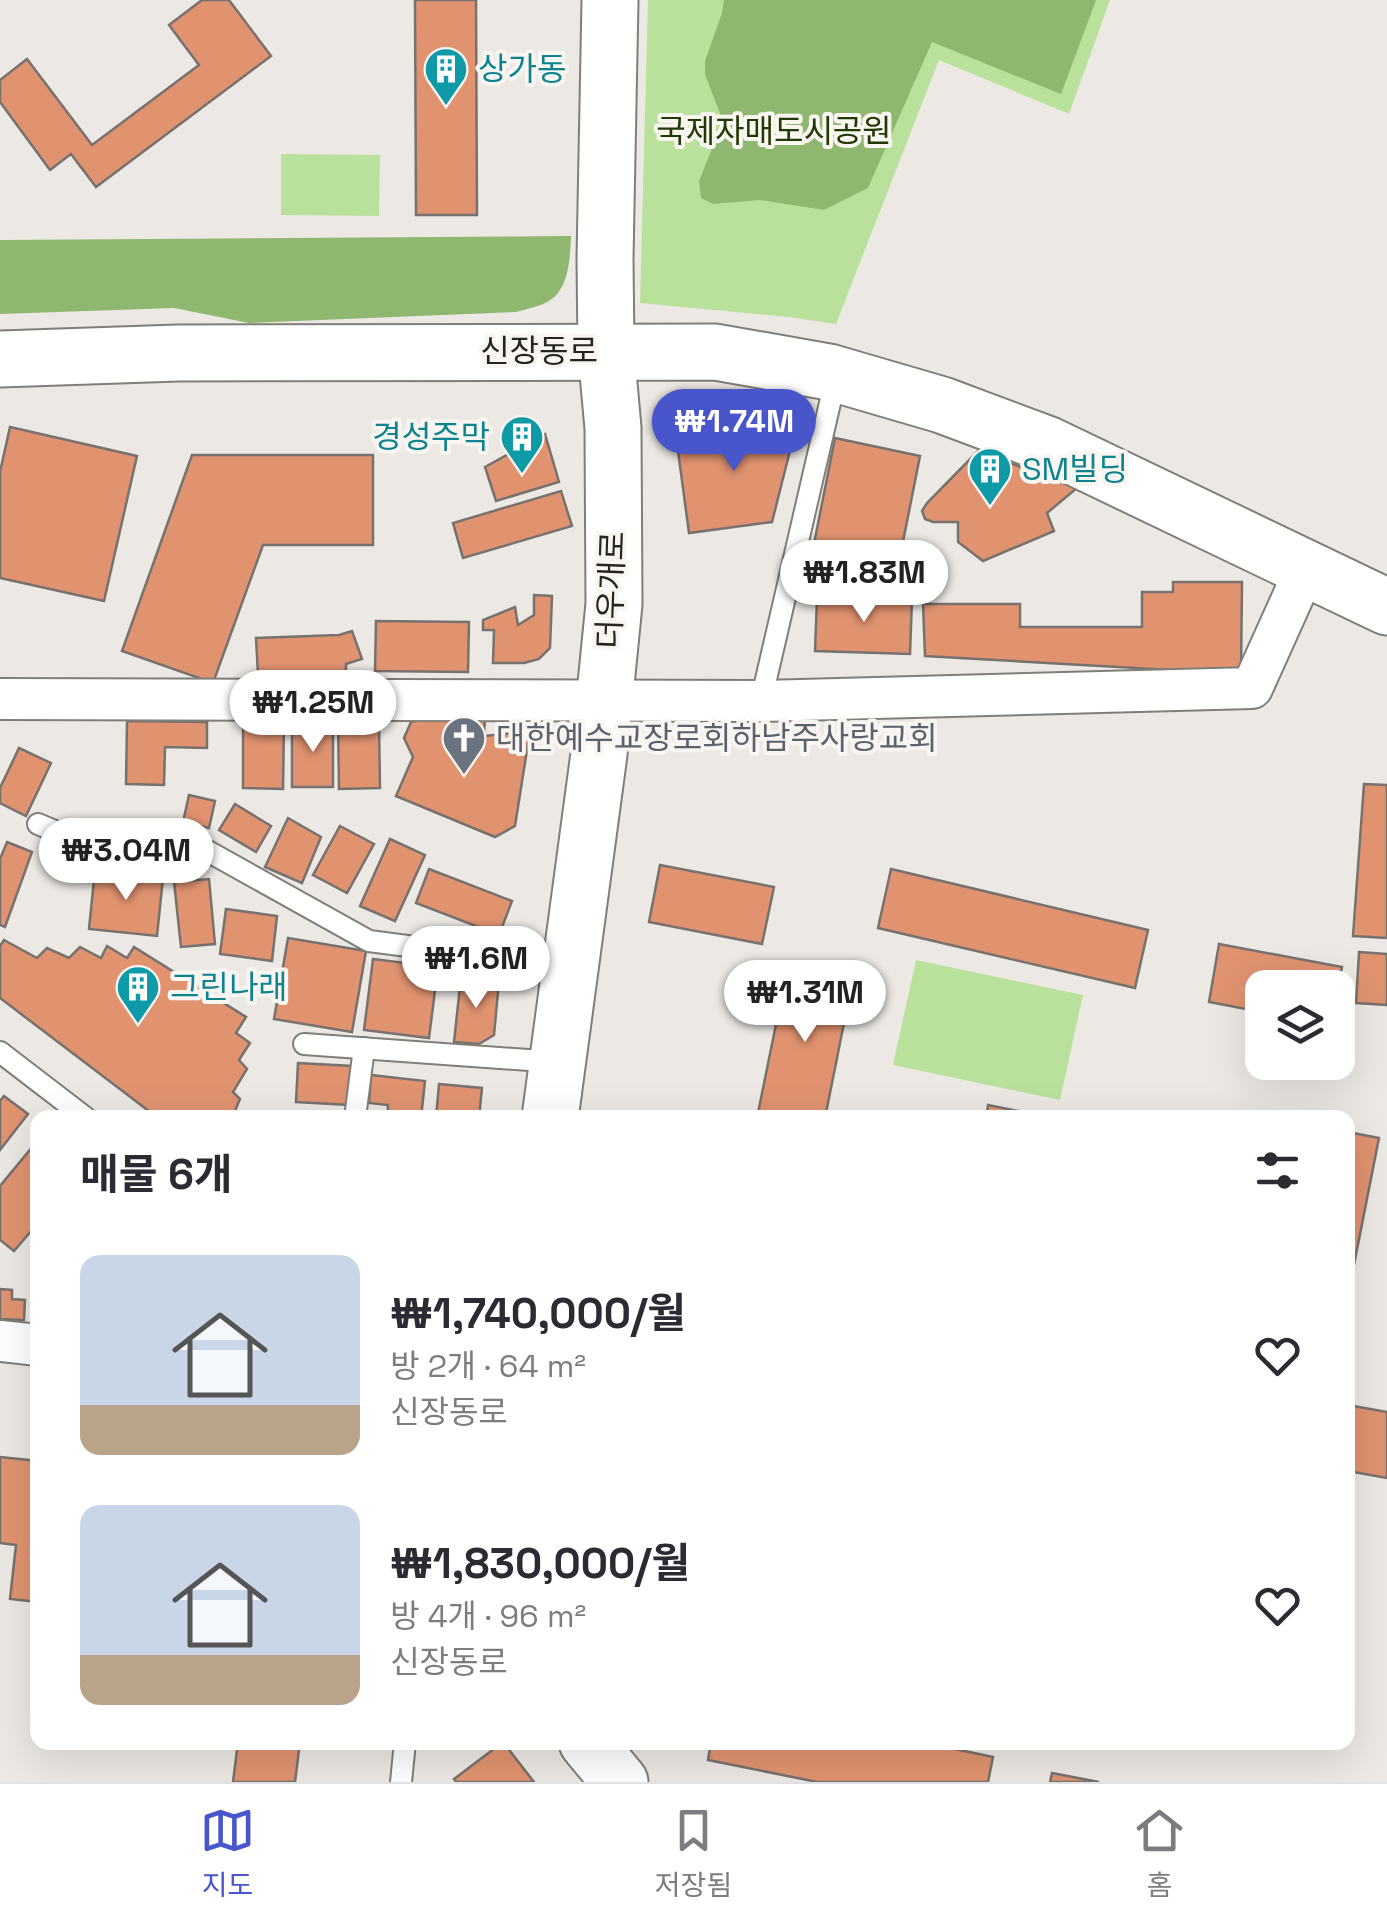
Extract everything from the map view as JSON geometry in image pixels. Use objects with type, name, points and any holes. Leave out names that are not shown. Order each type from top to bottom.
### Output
[{"type":"main road","name":"더우개로","points":[[551,1110],[614,604],[613,428],[604,259],[610,0]]},
{"type":"main road","name":"신장동로","points":[[0,359],[178,353],[716,352],[836,374],[942,405],[1049,446],[1387,607]]},
{"type":"main road","points":[[594,1750],[620,1782]]},
{"type":"street","points":[[0,699],[760,701],[1252,688],[1306,568]]},
{"type":"street","points":[[0,1341],[30,1344]]},
{"type":"lane","points":[[760,701],[836,374]]},
{"type":"lane","points":[[38,824],[100,850],[186,839],[369,941],[571,967]]},
{"type":"lane","points":[[304,1044],[558,1062]]},
{"type":"lane","points":[[357,1110],[364,1048]]},
{"type":"lane","points":[[0,1052],[76,1110]]},
{"type":"lane","points":[[400,1782],[404,1750]]},
{"type":"green space","name":"국제자매도시공원","points":[[648,0],[1110,0],[1069,114],[939,60],[836,324],[640,303]]},
{"type":"green space","points":[[724,0],[1096,0],[1061,94],[932,42],[868,188],[824,210],[760,200],[713,204],[701,198],[699,181],[719,131],[720,113],[705,75],[705,61]]},
{"type":"green space","points":[[281,154],[380,155],[379,216],[281,215]]},
{"type":"green space","points":[[571,236],[567,274],[560,290],[543,304],[516,312],[249,323],[174,308],[0,314],[0,240]]},
{"type":"green space","points":[[916,960],[1083,995],[1060,1100],[893,1065]]},
{"type":"building","points":[[202,0],[229,0],[271,56],[96,187],[71,154],[50,170],[0,102],[0,80],[27,59],[92,145],[199,65],[169,25]]},
{"type":"building","name":"상가동","points":[[415,0],[476,0],[477,215],[416,215]]},
{"type":"building","points":[[798,419],[772,522],[689,533],[676,436]]},
{"type":"building","points":[[10,427],[137,456],[104,601],[0,578],[0,472]]},
{"type":"building","name":"경성주막","points":[[545,434],[559,482],[496,501],[485,467]]},
{"type":"building","points":[[835,438],[920,456],[893,592],[808,574]]},
{"type":"building","name":"SM빌딩","points":[[978,451],[1077,488],[1047,513],[1054,531],[983,561],[958,542],[958,522],[925,519],[922,511],[927,503]]},
{"type":"building","points":[[192,455],[373,455],[373,545],[263,545],[213,683],[122,651]]},
{"type":"building","points":[[561,491],[572,526],[463,558],[453,523]]},
{"type":"building","points":[[1173,582],[1242,582],[1241,674],[925,656],[923,604],[1020,604],[1020,627],[1142,627],[1142,592],[1173,592]]},
{"type":"building","points":[[534,595],[552,596],[550,648],[539,659],[524,663],[493,663],[494,630],[483,630],[483,620],[515,607],[518,625],[534,615]]},
{"type":"building","points":[[817,597],[912,599],[910,654],[815,651]]},
{"type":"building","points":[[376,621],[469,622],[468,672],[375,671]]},
{"type":"building","points":[[352,631],[362,659],[346,664],[346,672],[258,675],[256,638],[339,635]]},
{"type":"building","name":"대한예수교장로회하남주사랑교회","points":[[435,716],[485,716],[484,736],[530,731],[515,826],[495,837],[396,796],[413,757],[404,738],[411,722]]},
{"type":"building","points":[[379,720],[380,788],[339,789],[338,721]]},
{"type":"building","points":[[127,721],[207,722],[207,748],[165,747],[164,785],[126,784]]},
{"type":"building","points":[[243,722],[284,723],[283,789],[243,788]]},
{"type":"building","points":[[292,723],[333,723],[333,787],[292,787]]},
{"type":"building","points":[[19,748],[51,763],[26,816],[0,803],[0,788]]},
{"type":"building","points":[[1364,784],[1387,785],[1387,938],[1353,936]]},
{"type":"building","points":[[189,795],[215,801],[209,828],[183,822]]},
{"type":"building","points":[[235,804],[271,826],[256,852],[219,830]]},
{"type":"building","points":[[288,818],[321,837],[302,883],[265,867]]},
{"type":"building","points":[[340,826],[374,844],[347,893],[313,875]]},
{"type":"building","points":[[390,839],[425,855],[395,921],[360,906]]},
{"type":"building","points":[[7,842],[32,852],[5,927],[0,925],[0,859]]},
{"type":"building","points":[[660,865],[774,887],[762,944],[649,922]]},
{"type":"building","points":[[429,869],[512,901],[499,935],[416,903]]},
{"type":"building","points":[[891,869],[1148,930],[1135,988],[878,928]]},
{"type":"building","points":[[95,870],[163,878],[157,936],[89,929]]},
{"type":"building","points":[[209,879],[215,944],[181,947],[174,882]]},
{"type":"building","points":[[226,909],[277,916],[272,961],[220,954]]},
{"type":"building","name":"그린나래","points":[[288,938],[366,951],[352,1032],[274,1019]]},
{"type":"building","name":"그린나래","points":[[4,940],[37,958],[47,948],[69,958],[80,947],[101,958],[107,946],[127,958],[134,947],[246,1017],[236,1033],[250,1043],[239,1060],[247,1069],[233,1092],[240,1099],[235,1110],[147,1110],[0,998],[0,946]]},
{"type":"building","points":[[1219,944],[1342,967],[1245,970],[1245,1009],[1209,1002]]},
{"type":"building","points":[[1359,952],[1387,954],[1387,1005],[1356,1003]]},
{"type":"building","points":[[373,959],[438,967],[429,1038],[364,1030]]},
{"type":"building","points":[[788,965],[853,978],[827,1110],[759,1110]]},
{"type":"building","points":[[461,977],[499,981],[494,1035],[479,1044],[454,1042]]},
{"type":"building","points":[[298,1063],[352,1066],[349,1105],[296,1102]]},
{"type":"building","points":[[371,1075],[425,1081],[422,1110],[388,1110],[388,1105],[369,1103]]},
{"type":"building","points":[[439,1084],[482,1088],[480,1110],[437,1110]]},
{"type":"building","points":[[4,1096],[28,1114],[0,1150],[0,1101]]},
{"type":"building","points":[[988,1105],[1013,1110],[987,1110]]},
{"type":"building","points":[[1355,1133],[1379,1138],[1355,1260]]},
{"type":"building","points":[[30,1150],[30,1232],[14,1251],[0,1240],[0,1186]]},
{"type":"building","points":[[0,1289],[12,1290],[12,1299],[25,1300],[24,1320],[0,1319]]},
{"type":"building","points":[[1355,1406],[1387,1412],[1387,1478],[1355,1472]]},
{"type":"building","points":[[0,1457],[30,1460],[30,1601],[10,1599],[16,1545],[0,1543]]},
{"type":"building","points":[[237,1750],[299,1750],[295,1782],[233,1782]]},
{"type":"building","points":[[492,1750],[509,1750],[534,1782],[456,1782],[454,1779]]},
{"type":"building","points":[[710,1750],[960,1750],[993,1757],[988,1782],[817,1782],[708,1760]]},
{"type":"building","points":[[1052,1773],[1099,1782],[1050,1782]]},
{"type":"place","name":"상가동","points":[[446,107]]},
{"type":"place","name":"경성주막","points":[[522,475]]},
{"type":"place","name":"SM빌딩","points":[[990,507]]},
{"type":"place","name":"대한예수교장로회하남주사랑교회","points":[[464,776]]},
{"type":"place","name":"그린나래","points":[[138,1025]]}]
